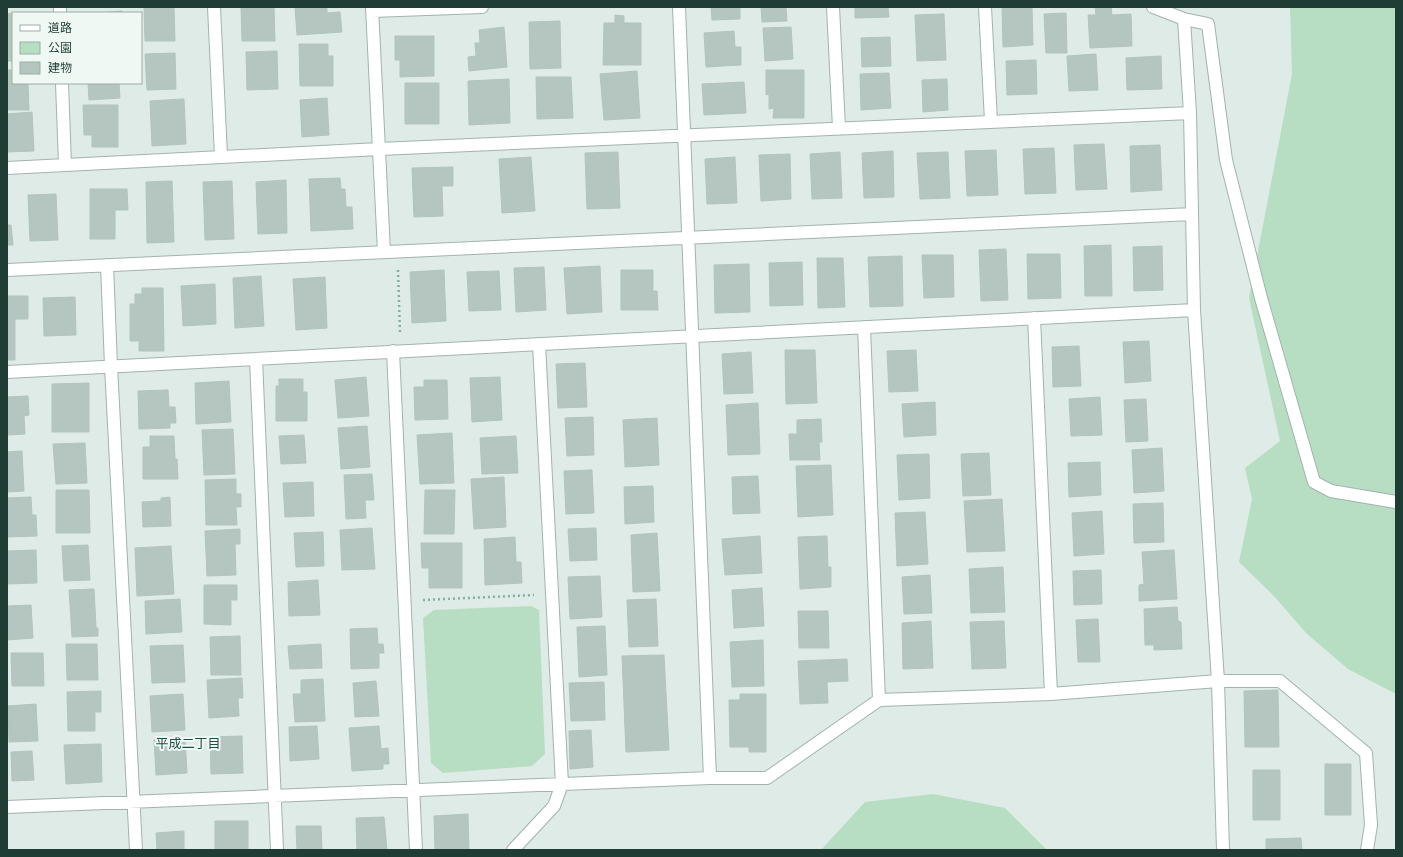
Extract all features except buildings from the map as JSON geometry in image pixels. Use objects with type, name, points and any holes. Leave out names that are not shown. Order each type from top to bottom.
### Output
[{"type":"street","points":[[214,7],[221,156]]},
{"type":"street","points":[[384,252],[372,9],[482,7]]},
{"type":"street","points":[[679,7],[710,778]]},
{"type":"street","points":[[833,7],[839,128]]},
{"type":"street","points":[[985,7],[991,121]]},
{"type":"street","points":[[1153,7],[1184,18],[1208,24],[1226,160],[1261,298],[1314,482],[1331,491],[1396,502]]},
{"type":"street","points":[[1184,18],[1190,113],[1194,310],[1218,681],[1223,850]]},
{"type":"street","points":[[62,84],[65,165]]},
{"type":"street","points":[[7,168],[221,156],[1190,113]]},
{"type":"street","points":[[7,270],[1192,214]]},
{"type":"street","points":[[108,265],[111,366],[136,850]]},
{"type":"street","points":[[7,372],[1194,310]]},
{"type":"street","points":[[1034,318],[1051,694]]},
{"type":"street","points":[[864,327],[879,700]]},
{"type":"street","points":[[513,850],[554,806],[562,784],[539,344]]},
{"type":"street","points":[[397,351],[404,601],[416,850]]},
{"type":"street","points":[[256,359],[277,850]]},
{"type":"street","points":[[7,807],[710,778],[767,778],[879,700],[1051,694],[1218,681],[1280,681],[1366,752],[1372,825],[1367,850]]},
{"type":"path","points":[[397,252],[397,351]]},
{"type":"path","points":[[404,601],[552,594]]},
{"type":"green space","points":[[1290,7],[1396,7],[1396,694],[1348,669],[1307,634],[1273,595],[1239,562],[1252,499],[1245,468],[1280,441],[1249,298],[1292,74]]},
{"type":"green space","points":[[531,606],[539,610],[545,754],[532,766],[443,773],[431,763],[423,618],[434,610]]},
{"type":"green space","points":[[933,794],[1005,808],[1047,850],[821,850],[865,802]]},
{"type":"district","name":"平成二丁目","points":[[188,743]]}]
